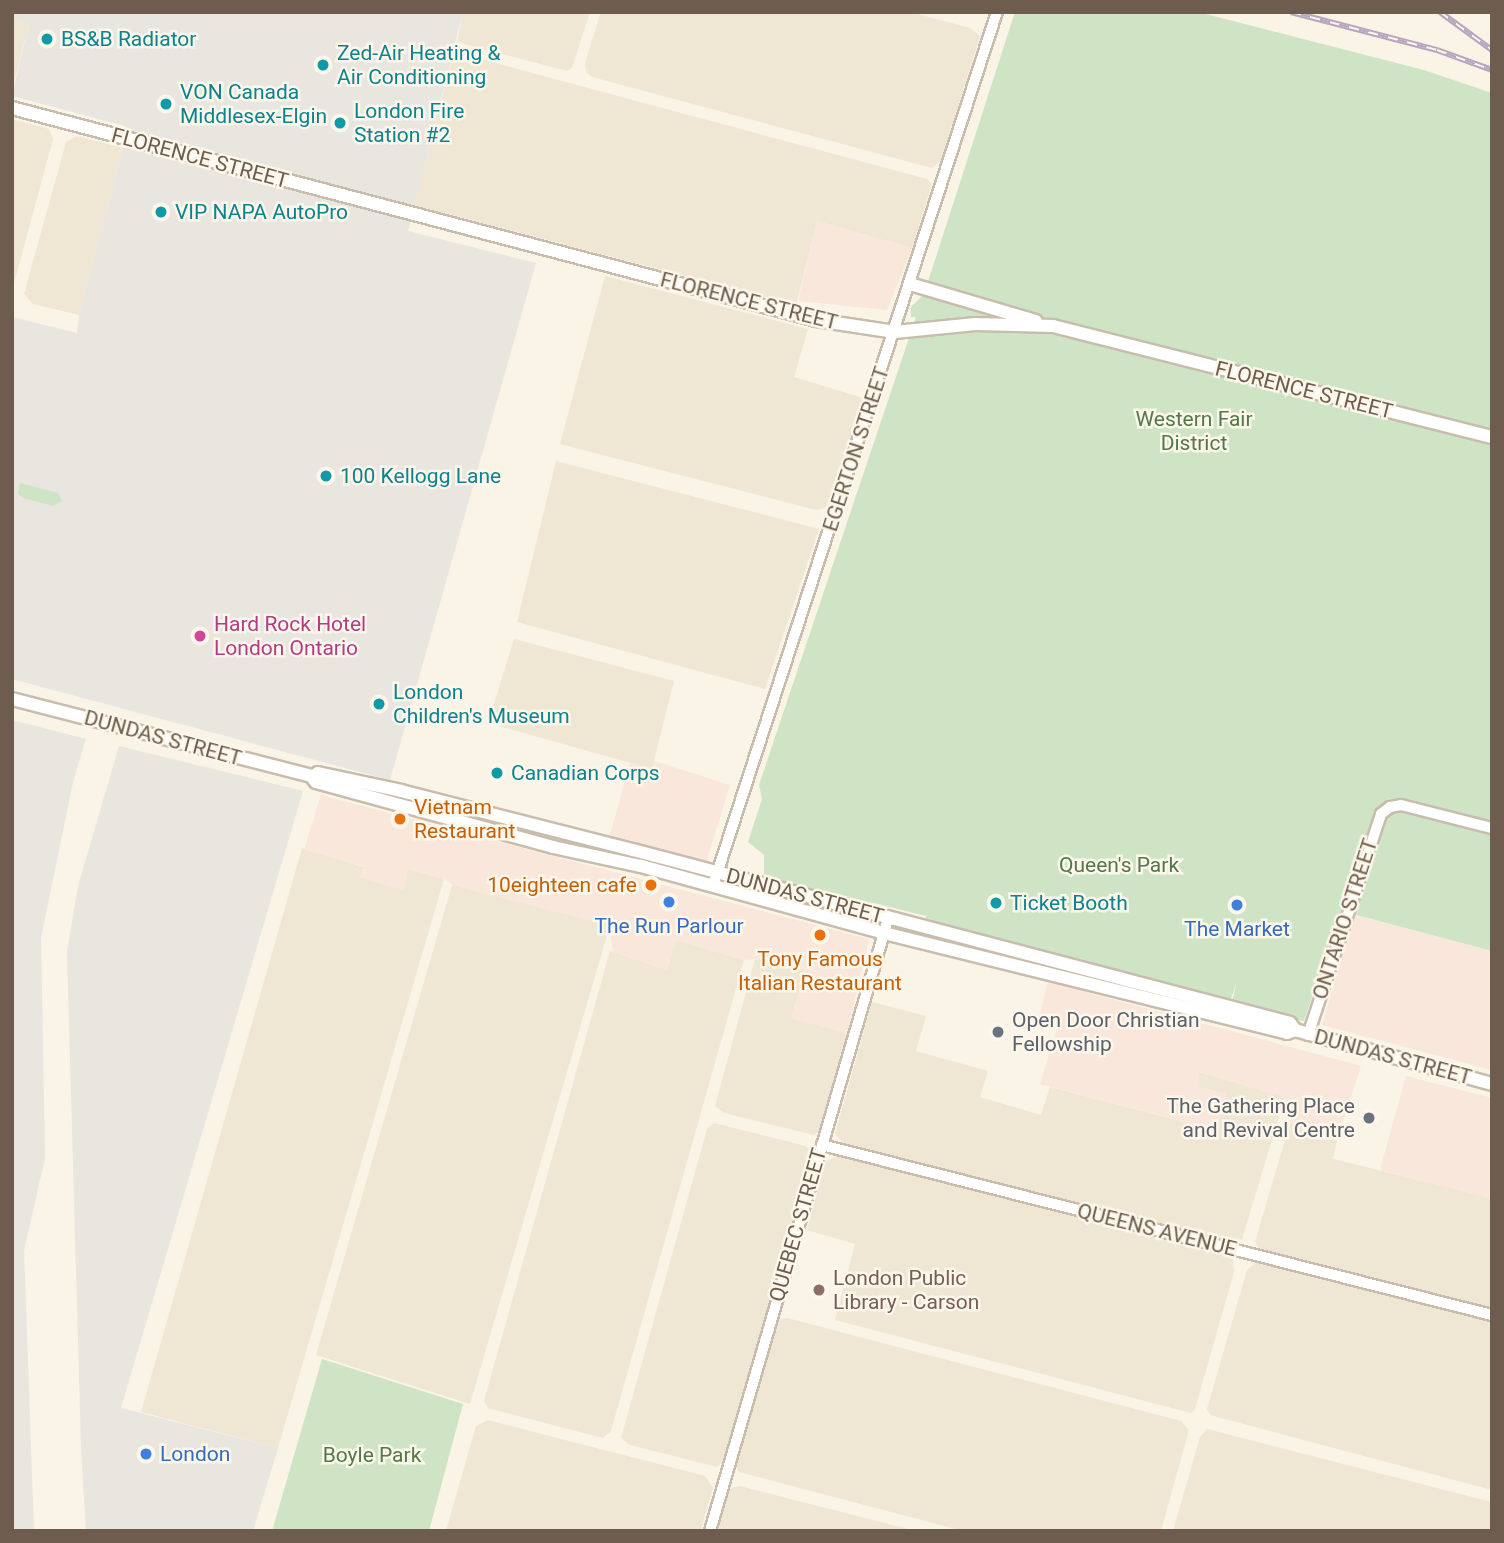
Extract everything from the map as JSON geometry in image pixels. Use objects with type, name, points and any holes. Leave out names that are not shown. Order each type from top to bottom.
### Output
[{"type":"main road","name":"FLORENCE STREET","points":[[12,108],[816,320],[895,332],[976,324],[1053,326],[1492,437]]},
{"type":"main road","points":[[910,284],[1053,326]]},
{"type":"main road","name":"DUNDAS STREET","points":[[12,699],[313,777],[316,782],[465,823],[884,933],[1287,1033],[1295,1030]]},
{"type":"main road","name":"DUNDAS STREET","points":[[313,777],[318,773],[717,872],[1290,1023],[1295,1030],[1308,1035],[1492,1084]]},
{"type":"main road","points":[[465,823],[474,817],[496,822],[502,818]]},
{"type":"street","name":"EGERTON STREET","points":[[713,886],[997,12]]},
{"type":"street","name":"ONTARIO STREET","points":[[1308,1035],[1376,824],[1390,807],[1416,808],[1492,828]]},
{"type":"street","name":"QUEBEC STREET","points":[[710,1531],[888,919]]},
{"type":"street","name":"QUEENS AVENUE","points":[[822,1145],[1492,1315]]},
{"type":"shaded area","points":[[12,12],[463,12],[408,231],[536,263],[390,780],[12,679],[12,317],[77,333],[79,315],[123,148],[125,126],[12,96],[29,24],[12,20]]},
{"type":"shaded area","points":[[463,12],[590,12],[572,68],[567,71],[457,42]]},
{"type":"shaded area","points":[[601,12],[910,12],[970,28],[980,36],[941,160],[932,168],[592,77],[586,72],[585,63]]},
{"type":"shaded area","points":[[12,20],[29,24],[12,92]]},
{"type":"shaded area","points":[[454,52],[927,179],[932,184],[912,248],[817,221],[796,305],[414,205]]},
{"type":"shaded area","points":[[12,119],[49,129],[53,139],[12,291]]},
{"type":"shaded area","points":[[77,136],[123,148],[79,315],[33,304],[24,294],[66,142]]},
{"type":"shaded area","points":[[817,221],[912,248],[887,310],[798,301]]},
{"type":"shaded area","points":[[605,276],[808,329],[794,377],[863,398],[830,501],[825,508],[816,510],[560,444]]},
{"type":"shaded area","points":[[556,461],[819,529],[765,689],[517,622]]},
{"type":"shaded area","points":[[514,639],[674,681],[652,769],[488,723]]},
{"type":"shaded area","points":[[12,720],[86,739],[73,782],[41,938],[45,1158],[24,1251],[34,1531],[12,1531]]},
{"type":"shaded area","points":[[119,746],[303,791],[121,1408],[278,1448],[253,1531],[86,1531],[81,1447],[67,952],[78,886]]},
{"type":"shaded area","points":[[654,761],[730,785],[706,863],[608,842],[630,763],[651,769]]},
{"type":"shaded area","points":[[321,795],[869,939],[847,1033],[791,1018],[802,982],[807,983],[810,971],[777,961],[776,965],[755,959],[744,960],[676,940],[667,970],[613,952],[609,925],[455,886],[444,879],[408,869],[403,890],[360,878],[363,866],[304,850]]},
{"type":"shaded area","points":[[302,848],[363,867],[403,890],[408,869],[444,879],[278,1448],[141,1412]]},
{"type":"shaded area","points":[[452,885],[610,925],[470,1404],[316,1355]]},
{"type":"shaded area","points":[[1354,915],[1492,951],[1492,1070],[1322,1025]]},
{"type":"shaded area","points":[[676,940],[744,960],[611,1431],[603,1438],[488,1408],[484,1401],[610,951],[667,970]]},
{"type":"shaded area","points":[[755,959],[810,971],[807,984],[802,982],[791,1018],[847,1033],[819,1131],[814,1135],[724,1113],[715,1106]]},
{"type":"shaded area","points":[[1048,982],[1361,1066],[1338,1136],[1290,1123],[1285,1097],[1200,1072],[1197,1086],[1227,1093],[1217,1130],[1040,1084],[1057,1028],[1038,1022]]},
{"type":"shaded area","points":[[872,1002],[926,1016],[916,1051],[988,1071],[980,1097],[1041,1115],[1050,1087],[1216,1130],[1197,1086],[1199,1072],[1285,1097],[1242,1239],[1233,1243],[844,1143],[835,1134]]},
{"type":"shaded area","points":[[1406,1076],[1492,1098],[1492,1199],[1380,1170]]},
{"type":"shaded area","points":[[714,1123],[806,1146],[811,1159],[723,1462],[717,1467],[630,1445],[621,1438],[707,1129]]},
{"type":"shaded area","points":[[1290,1123],[1338,1136],[1333,1159],[1492,1198],[1492,1310],[1264,1252],[1258,1247],[1255,1242]]},
{"type":"shaded area","points":[[839,1155],[1225,1254],[1233,1260],[1234,1272],[1195,1409],[1191,1413],[835,1320],[855,1244],[807,1230],[825,1162]]},
{"type":"shaded area","points":[[1257,1262],[1492,1322],[1492,1490],[1210,1415],[1207,1409],[1247,1270]]},
{"type":"shaded area","points":[[787,1318],[1181,1421],[1189,1430],[1161,1531],[963,1531],[739,1472],[736,1467],[774,1326],[780,1319]]},
{"type":"shaded area","points":[[488,1420],[705,1476],[713,1488],[700,1531],[446,1531],[476,1426]]},
{"type":"shaded area","points":[[1207,1429],[1492,1502],[1492,1531],[1173,1531],[1200,1437]]},
{"type":"shaded area","points":[[740,1486],[916,1531],[715,1531],[725,1495],[731,1488]]},
{"type":"green space","name":"Western Fair District","points":[[1015,12],[1198,12],[1424,70],[1492,93],[1492,951],[1341,911],[1304,1021],[1232,1002],[1237,981],[1230,1002],[926,921],[926,916],[874,903],[872,907],[764,878],[764,855],[748,842],[762,799],[759,785],[916,317],[911,317],[911,307],[924,294]]},
{"type":"green space","points":[[20,483],[58,493],[62,501],[53,506],[23,498],[18,494]]},
{"type":"green space","name":"Boyle Park","points":[[322,1359],[463,1404],[429,1531],[272,1531]]},
{"type":"railway","points":[[1291,12],[1437,50],[1492,70]]},
{"type":"railway","points":[[1440,12],[1492,50]]},
{"type":"place","name":"BS&B Radiator","points":[[47,39]]},
{"type":"place","name":"Zed-Air Heating & Air Conditioning","points":[[323,65]]},
{"type":"place","name":"VON Canada Middlesex-Elgin","points":[[166,104]]},
{"type":"place","name":"London Fire Station #2","points":[[340,123]]},
{"type":"place","name":"VIP NAPA AutoPro","points":[[161,212]]},
{"type":"place","name":"100 Kellogg Lane","points":[[326,476]]},
{"type":"place","name":"Hard Rock Hotel London Ontario","points":[[200,636]]},
{"type":"place","name":"London Children's Museum","points":[[379,704]]},
{"type":"place","name":"Canadian Corps","points":[[497,773]]},
{"type":"place","name":"Vietnam Restaurant","points":[[400,819]]},
{"type":"place","name":"10eighteen cafe","points":[[651,885]]},
{"type":"place","name":"The Run Parlour","points":[[669,902]]},
{"type":"place","name":"Ticket Booth","points":[[996,903]]},
{"type":"place","name":"The Market","points":[[1237,905]]},
{"type":"place","name":"Tony Famous Italian Restaurant","points":[[820,935]]},
{"type":"place","name":"Open Door Christian Fellowship","points":[[998,1032]]},
{"type":"place","name":"The Gathering Place and Revival Centre","points":[[1369,1118]]},
{"type":"place","name":"London Public Library - Carson","points":[[819,1290]]},
{"type":"place","name":"London","points":[[146,1454]]},
{"type":"park label","name":"Queen's Park","points":[[1119,865]]}]
